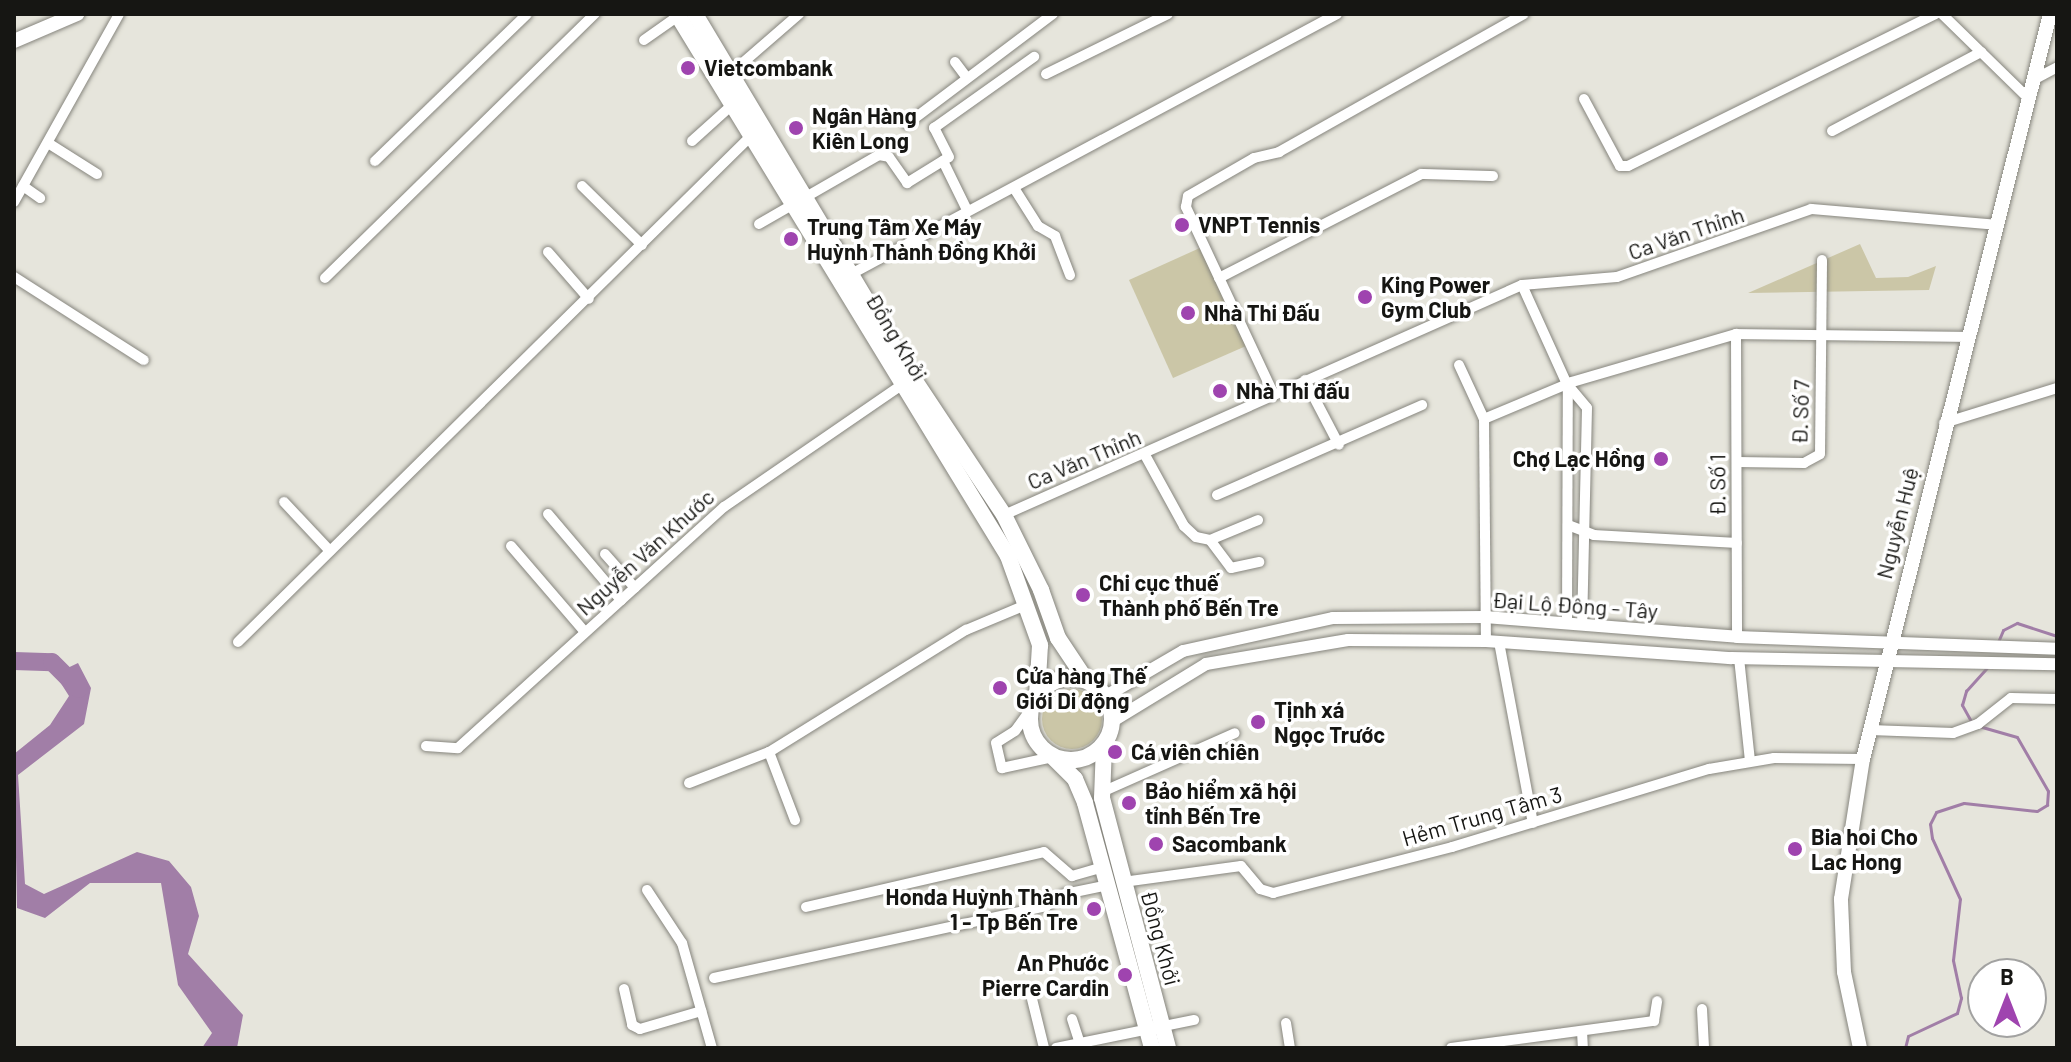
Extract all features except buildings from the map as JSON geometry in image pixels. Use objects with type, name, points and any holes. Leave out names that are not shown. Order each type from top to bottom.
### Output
[{"type":"main road","points":[[14,41],[75,14]]},
{"type":"main road","name":"Đồng Khởi","points":[[695,14],[731,73],[900,386],[989,523],[1028,604],[1042,665],[1034,702]]},
{"type":"main road","name":"Nguyễn Huệ","points":[[1860,1048],[1844,972],[1841,899],[1863,759],[1944,423],[2050,14]]},
{"type":"main road","name":"Đồng Khởi","points":[[677,15],[751,136],[853,273],[913,378],[1004,515],[1041,590],[1058,638],[1086,680]]},
{"type":"main road","points":[[1060,679],[1086,680],[1106,696],[1113,721],[1104,746],[1081,760],[1053,757],[1033,737],[1034,702],[1060,679]]},
{"type":"main road","name":"Đồng Khởi","points":[[1104,746],[1102,792],[1116,884],[1155,1028],[1168,1048]]},
{"type":"main road","name":"Đồng Khởi","points":[[1053,757],[1075,779],[1104,867],[1116,884]]},
{"type":"main road","name":"Đồng Khởi","points":[[1152,1048],[1155,1028]]},
{"type":"street","points":[[14,202],[119,14]]},
{"type":"street","points":[[375,161],[527,14]]},
{"type":"street","points":[[325,278],[595,14]]},
{"type":"street","points":[[731,73],[799,14]]},
{"type":"street","points":[[907,124],[1053,14]]},
{"type":"street","points":[[1046,74],[1168,14]]},
{"type":"street","points":[[853,273],[912,237],[1110,139],[1337,14]]},
{"type":"street","points":[[1274,395],[1186,199],[1254,158],[1281,150],[1524,14]]},
{"type":"street","points":[[1584,99],[1620,166],[1628,166],[1935,14]]},
{"type":"street","points":[[1942,14],[2029,99]]},
{"type":"street","points":[[644,40],[677,15]]},
{"type":"street","points":[[1832,131],[1981,52]]},
{"type":"street","points":[[759,224],[801,204],[879,155],[889,157],[907,183],[949,157],[934,128],[1034,57]]},
{"type":"street","points":[[955,62],[967,78]]},
{"type":"street","points":[[2033,80],[2057,67]]},
{"type":"street","points":[[692,141],[732,105]]},
{"type":"street","points":[[238,642],[751,136]]},
{"type":"street","points":[[48,143],[97,174]]},
{"type":"street","points":[[943,161],[967,210]]},
{"type":"street","points":[[1219,278],[1421,174],[1493,176]]},
{"type":"street","points":[[23,186],[40,198]]},
{"type":"street","points":[[582,186],[642,245]]},
{"type":"street","points":[[1014,188],[1038,226],[1055,236],[1070,275]]},
{"type":"street","name":"Ca Văn Thỉnh","points":[[1004,515],[1522,285],[1629,274],[1811,209],[1996,225]]},
{"type":"street","points":[[912,237],[924,253]]},
{"type":"street","points":[[548,252],[589,299]]},
{"type":"street","points":[[1822,260],[1822,333]]},
{"type":"street","points":[[14,277],[144,360]]},
{"type":"street","points":[[1522,285],[1567,384],[1587,408],[1582,625]]},
{"type":"street","name":"Đ. Số 7","points":[[1737,462],[1804,463],[1820,454],[1822,333]]},
{"type":"street","points":[[1484,419],[1567,384],[1736,334],[1968,337]]},
{"type":"street","name":"Đ. Số 1","points":[[1736,334],[1737,637]]},
{"type":"street","points":[[1459,365],[1484,419],[1485,617],[1533,823]]},
{"type":"street","points":[[1305,380],[1339,445]]},
{"type":"street","points":[[1567,384],[1567,624]]},
{"type":"street","name":"Nguyễn Văn Khước","points":[[426,746],[458,748],[724,507],[900,386]]},
{"type":"street","points":[[1944,423],[2057,388]]},
{"type":"street","points":[[1217,495],[1339,445],[1422,405]]},
{"type":"street","points":[[1145,455],[1184,526],[1210,540],[1231,568],[1259,562]]},
{"type":"street","points":[[284,502],[330,551]]},
{"type":"street","points":[[548,514],[621,600]]},
{"type":"street","points":[[1210,540],[1258,520]]},
{"type":"street","points":[[1568,525],[1584,533],[1737,543]]},
{"type":"street","points":[[511,546],[585,632]]},
{"type":"street","points":[[605,554],[635,588]]},
{"type":"street","points":[[689,783],[769,752],[966,630],[1028,604]]},
{"type":"street","name":"Đại Lộ Đông - Tây","points":[[1106,696],[1183,651],[1283,627],[1392,615],[1485,617],[1737,637],[1890,645],[2057,649]]},
{"type":"street","name":"Đại Lộ Đông - Tây","points":[[1113,721],[1206,664],[1348,640],[1493,641],[1739,658],[2057,664]]},
{"type":"street","points":[[1739,658],[1750,761]]},
{"type":"street","points":[[1870,730],[1964,731],[2011,698],[2057,699]]},
{"type":"street","points":[[1034,702],[1015,731],[996,743],[1002,768],[1053,757]]},
{"type":"street","points":[[1102,792],[1235,733]]},
{"type":"street","points":[[769,752],[795,820]]},
{"type":"street","name":"Hẻm Trung Tâm 3","points":[[1116,884],[1241,866],[1260,889],[1273,893],[1750,761],[1863,759]]},
{"type":"street","points":[[806,907],[1044,852],[1072,876],[1104,867]]},
{"type":"street","points":[[714,978],[1046,906],[1065,894],[1116,884]]},
{"type":"street","points":[[647,890],[682,943],[712,1048]]},
{"type":"street","points":[[624,989],[632,1025],[640,1029],[701,1011]]},
{"type":"street","points":[[1032,999],[1044,1048]]},
{"type":"street","points":[[1451,1048],[1654,1021],[1657,1001]]},
{"type":"street","points":[[1702,1009],[1704,1048]]},
{"type":"street","points":[[1072,1019],[1080,1044]]},
{"type":"street","points":[[1056,1048],[1194,1020]]},
{"type":"street","points":[[1286,1023],[1290,1048]]},
{"type":"street","points":[[1582,1031],[1583,1048]]},
{"type":"shaded area","points":[[1860,244],[1876,278],[1908,277],[1936,266],[1929,290],[1748,293]]},
{"type":"shaded area","name":"Nhà Thi Đấu","points":[[1202,247],[1246,346],[1173,378],[1129,280]]},
{"type":"shaded area","points":[[78,663],[91,688],[84,724],[18,775],[25,884],[44,894],[137,852],[169,861],[191,887],[199,916],[188,954],[243,1015],[237,1048],[202,1048],[212,1033],[178,985],[161,883],[90,883],[45,918],[17,908],[14,754],[50,725],[69,696],[55,674]]},
{"type":"shaded area","points":[[1072,689],[1093,698],[1102,719],[1093,740],[1072,749],[1051,740],[1042,719],[1051,698]]},
{"type":"waterway","points":[[1998,642],[2003,630],[2017,623],[2057,636]]},
{"type":"waterway","points":[[14,661],[52,662],[79,689]]},
{"type":"waterway","points":[[1972,723],[1962,705],[1966,691],[1987,668]]},
{"type":"waterway","points":[[1905,1048],[1908,1036],[1957,1013],[1961,998],[1953,960],[1960,899],[1932,838],[1930,824],[1936,812],[1964,803],[2037,811],[2047,805],[2048,791],[2017,737],[1979,726]]},
{"type":"place","name":"Vietcombank","points":[[688,68]]},
{"type":"place","name":"Ngân Hàng Kiên Long","points":[[796,128]]},
{"type":"place","name":"VNPT Tennis","points":[[1182,225]]},
{"type":"place","name":"Trung Tâm Xe Máy Huỳnh Thành Đồng Khởi","points":[[791,239]]},
{"type":"place","name":"King Power Gym Club","points":[[1365,297]]},
{"type":"place","name":"Nhà Thi Đấu","points":[[1188,313]]},
{"type":"place","name":"Nhà Thi đấu","points":[[1220,391]]},
{"type":"place","name":"Chợ Lạc Hồng","points":[[1661,459]]},
{"type":"place","name":"Chi cục thuế Thành phố Bến Tre","points":[[1083,595]]},
{"type":"place","name":"Cửa hàng Thế Giới Di động","points":[[1000,688]]},
{"type":"place","name":"Tịnh xá Ngọc Trước","points":[[1258,722]]},
{"type":"place","name":"Cá viên chiên","points":[[1115,752]]},
{"type":"place","name":"Bảo hiểm xã hội tỉnh Bến Tre","points":[[1129,803]]},
{"type":"place","name":"Sacombank","points":[[1156,844]]},
{"type":"place","name":"Bia hoi Cho Lac Hong","points":[[1795,849]]},
{"type":"place","name":"Honda Huỳnh Thành 1 - Tp Bến Tre","points":[[1094,909]]},
{"type":"place","name":"An Phước Pierre Cardin","points":[[1125,975]]}]
